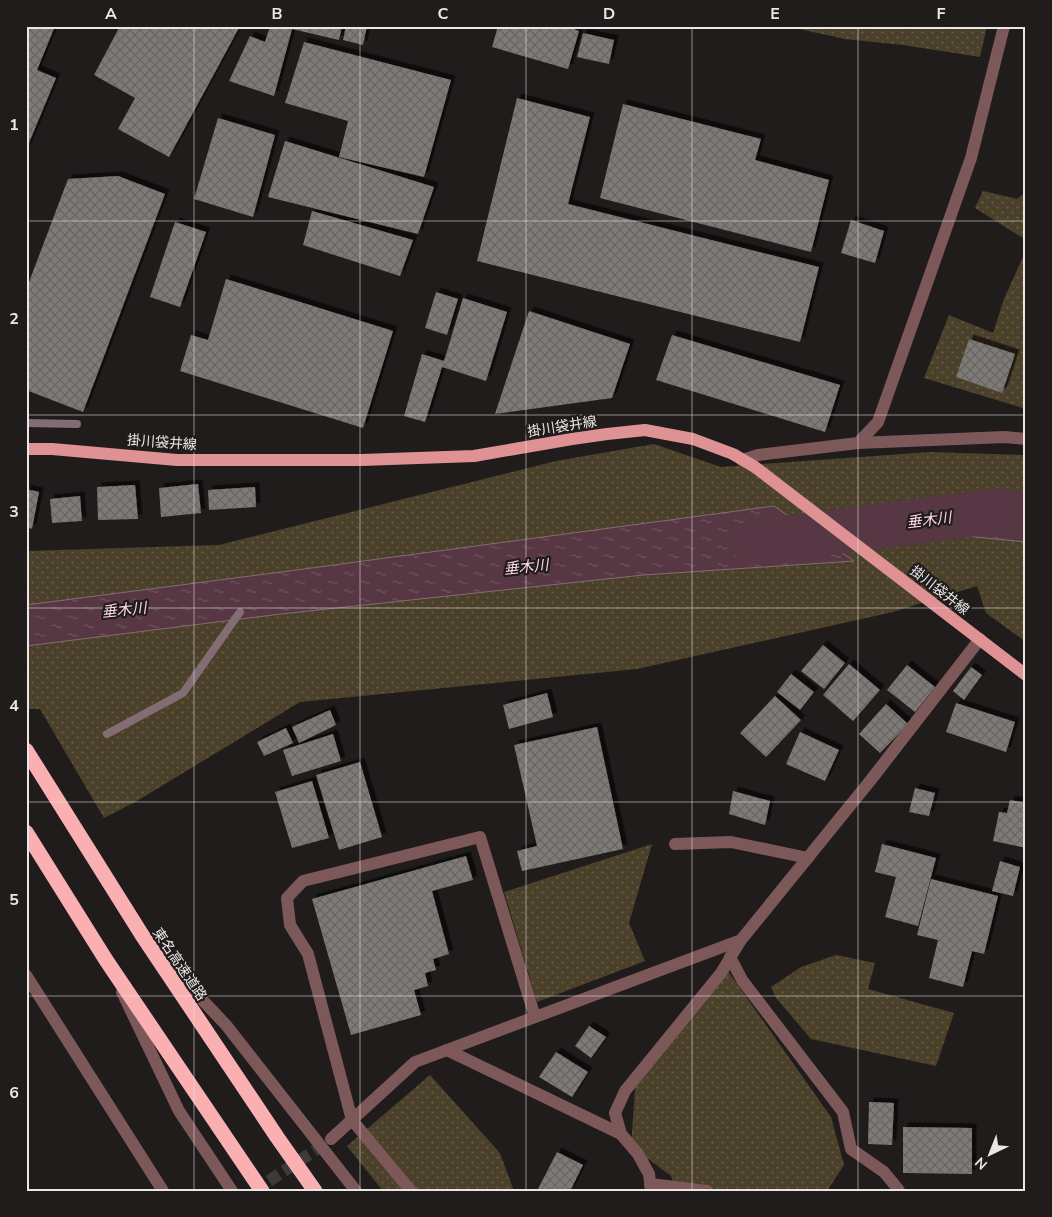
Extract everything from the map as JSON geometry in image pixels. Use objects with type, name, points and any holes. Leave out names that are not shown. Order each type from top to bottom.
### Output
[{"type":"highway","name":"東名高速道路","points":[[26,750],[142,935],[315,1191]]},
{"type":"highway","points":[[26,832],[106,960],[262,1191]]},
{"type":"main road","name":"掛川袋井線","points":[[26,449],[52,448],[177,460],[372,460],[474,456],[572,439],[645,430],[693,439],[733,454],[755,467],[1026,675]]},
{"type":"street","points":[[858,443],[878,422],[968,168],[1004,26]]},
{"type":"street","points":[[742,460],[758,454],[858,443],[1005,437],[1026,438]]},
{"type":"street","points":[[621,1134],[615,1113],[625,1091],[721,973],[741,940],[870,781],[980,640]]},
{"type":"street","points":[[411,1191],[352,1120],[308,954],[290,925],[287,898],[303,881],[480,837],[535,1017]]},
{"type":"street","points":[[675,844],[732,842],[808,858]]},
{"type":"street","points":[[142,935],[226,1025],[356,1191]]},
{"type":"street","points":[[331,1139],[415,1062],[741,940]]},
{"type":"street","points":[[730,957],[742,980],[843,1112],[851,1149],[884,1172],[898,1188],[898,1191]]},
{"type":"street","points":[[106,960],[179,1111],[232,1191]]},
{"type":"street","points":[[26,975],[163,1191]]},
{"type":"street","points":[[448,1050],[621,1134],[638,1154],[649,1174],[651,1188],[706,1191]]},
{"type":"shaded area","points":[[785,26],[987,26],[980,57],[903,45],[845,39]]},
{"type":"shaded area","points":[[983,191],[1017,199],[1026,192],[1026,240],[975,208]]},
{"type":"shaded area","points":[[1026,250],[1026,409],[924,378],[949,315],[993,333],[1004,299]]},
{"type":"shaded area","points":[[654,444],[721,467],[930,452],[1026,455],[1026,642],[986,613],[977,586],[893,612],[637,669],[300,702],[137,801],[104,818],[40,709],[26,709],[26,551],[219,545],[556,461]]},
{"type":"shaded area","points":[[652,844],[629,923],[645,961],[537,1002],[504,892]]},
{"type":"shaded area","points":[[836,955],[875,963],[868,989],[954,1013],[936,1066],[811,1039],[776,998],[771,987],[801,967]]},
{"type":"shaded area","points":[[725,967],[831,1117],[844,1165],[827,1191],[676,1191],[671,1176],[631,1146],[636,1077]]},
{"type":"shaded area","points":[[430,1075],[500,1153],[514,1191],[383,1191],[347,1146]]},
{"type":"water","points":[[774,506],[854,561],[643,575],[281,614],[26,646],[26,605]]},
{"type":"water","points":[[1026,506],[1026,542],[876,527]]},
{"type":"pier","points":[[888,523],[899,532],[880,530],[874,525]]},
{"type":"building","points":[[26,26],[55,26],[37,70],[56,78],[26,150]]},
{"type":"building","points":[[120,26],[240,26],[169,157],[118,129],[135,98],[94,75]]},
{"type":"building","points":[[270,26],[342,26],[339,40],[292,29],[274,96],[229,81],[250,36],[265,42]]},
{"type":"building","points":[[346,26],[367,26],[363,45],[343,40]]},
{"type":"building","points":[[498,26],[565,26],[579,31],[568,69],[492,47]]},
{"type":"building","points":[[583,33],[614,40],[609,64],[577,57]]},
{"type":"building","points":[[304,42],[451,80],[424,177],[339,157],[348,121],[285,103]]},
{"type":"building","points":[[517,98],[590,117],[568,204],[819,267],[800,342],[477,261]]},
{"type":"building","points":[[623,104],[761,139],[755,160],[829,180],[811,252],[600,198]]},
{"type":"building","points":[[218,118],[275,135],[253,217],[194,199]]},
{"type":"building","points":[[285,141],[434,187],[418,234],[268,197]]},
{"type":"building","points":[[118,176],[165,194],[83,412],[26,390],[26,290],[68,179]]},
{"type":"building","points":[[312,211],[413,240],[400,276],[303,245]]},
{"type":"building","points":[[851,220],[884,231],[875,263],[841,253]]},
{"type":"building","points":[[175,222],[206,232],[180,307],[150,297]]},
{"type":"building","points":[[226,279],[393,331],[363,428],[180,371],[191,335],[208,340]]},
{"type":"building","points":[[436,292],[458,299],[447,335],[425,328]]},
{"type":"building","points":[[463,298],[507,312],[486,381],[442,367],[425,422],[404,416],[422,354],[444,361]]},
{"type":"building","points":[[529,311],[630,344],[612,398],[495,414]]},
{"type":"building","points":[[672,335],[840,385],[825,432],[656,380]]},
{"type":"building","points":[[969,339],[1015,354],[1002,393],[956,377]]},
{"type":"building","points":[[198,484],[201,513],[161,517],[159,488]]},
{"type":"building","points":[[135,485],[138,519],[98,520],[97,487]]},
{"type":"building","points":[[255,487],[256,507],[209,510],[208,490]]},
{"type":"building","points":[[26,489],[39,492],[32,529],[26,527]]},
{"type":"building","points":[[80,496],[82,521],[52,523],[50,499]]},
{"type":"building","points":[[823,645],[845,663],[824,689],[801,671]]},
{"type":"building","points":[[849,664],[880,690],[853,721],[823,695]]},
{"type":"building","points":[[907,665],[935,687],[915,712],[887,690]]},
{"type":"building","points":[[971,667],[982,675],[964,700],[953,691]]},
{"type":"building","points":[[791,674],[814,692],[800,710],[777,692]]},
{"type":"building","points":[[547,693],[553,717],[509,729],[503,705]]},
{"type":"building","points":[[775,696],[801,720],[766,757],[740,733]]},
{"type":"building","points":[[956,703],[1015,722],[1006,752],[946,732]]},
{"type":"building","points":[[886,704],[908,724],[880,753],[859,734]]},
{"type":"building","points":[[330,710],[336,725],[299,743],[292,727]]},
{"type":"building","points":[[597,727],[623,849],[522,871],[517,851],[537,846],[514,745]]},
{"type":"building","points":[[286,728],[293,743],[264,756],[257,742]]},
{"type":"building","points":[[800,732],[839,750],[825,781],[786,764]]},
{"type":"building","points":[[333,734],[341,761],[292,776],[283,750]]},
{"type":"building","points":[[360,762],[382,837],[339,850],[316,775]]},
{"type":"building","points":[[312,781],[329,838],[292,848],[275,792]]},
{"type":"building","points":[[915,788],[935,793],[929,816],[909,812]]},
{"type":"building","points":[[733,791],[770,801],[765,825],[729,814]]},
{"type":"building","points":[[1010,800],[1026,803],[1026,848],[993,841],[999,812],[1007,813]]},
{"type":"building","points":[[882,844],[936,858],[918,926],[885,917],[896,877],[875,872]]},
{"type":"building","points":[[466,856],[473,880],[432,891],[449,954],[433,959],[436,970],[425,973],[428,986],[414,990],[421,1015],[351,1035],[312,899]]},
{"type":"building","points":[[1000,861],[1020,867],[1013,896],[992,891]]},
{"type":"building","points":[[931,879],[998,896],[984,954],[972,951],[963,987],[929,978],[938,940],[917,935]]},
{"type":"building","points":[[589,1026],[606,1037],[591,1058],[575,1046]]},
{"type":"building","points":[[556,1052],[588,1072],[572,1097],[539,1077]]},
{"type":"building","points":[[869,1102],[894,1103],[892,1145],[868,1144]]},
{"type":"building","points":[[903,1127],[972,1128],[972,1174],[903,1173]]},
{"type":"building","points":[[557,1152],[583,1165],[570,1191],[542,1191],[538,1189]]},
{"type":"waterway","points":[[26,423],[77,424]]},
{"type":"waterway","name":"垂木川","points":[[754,542],[995,511],[1026,515]]},
{"type":"waterway","points":[[107,734],[183,693],[240,612]]},
{"type":"tunnel","points":[[254,1191],[329,1141]]}]
